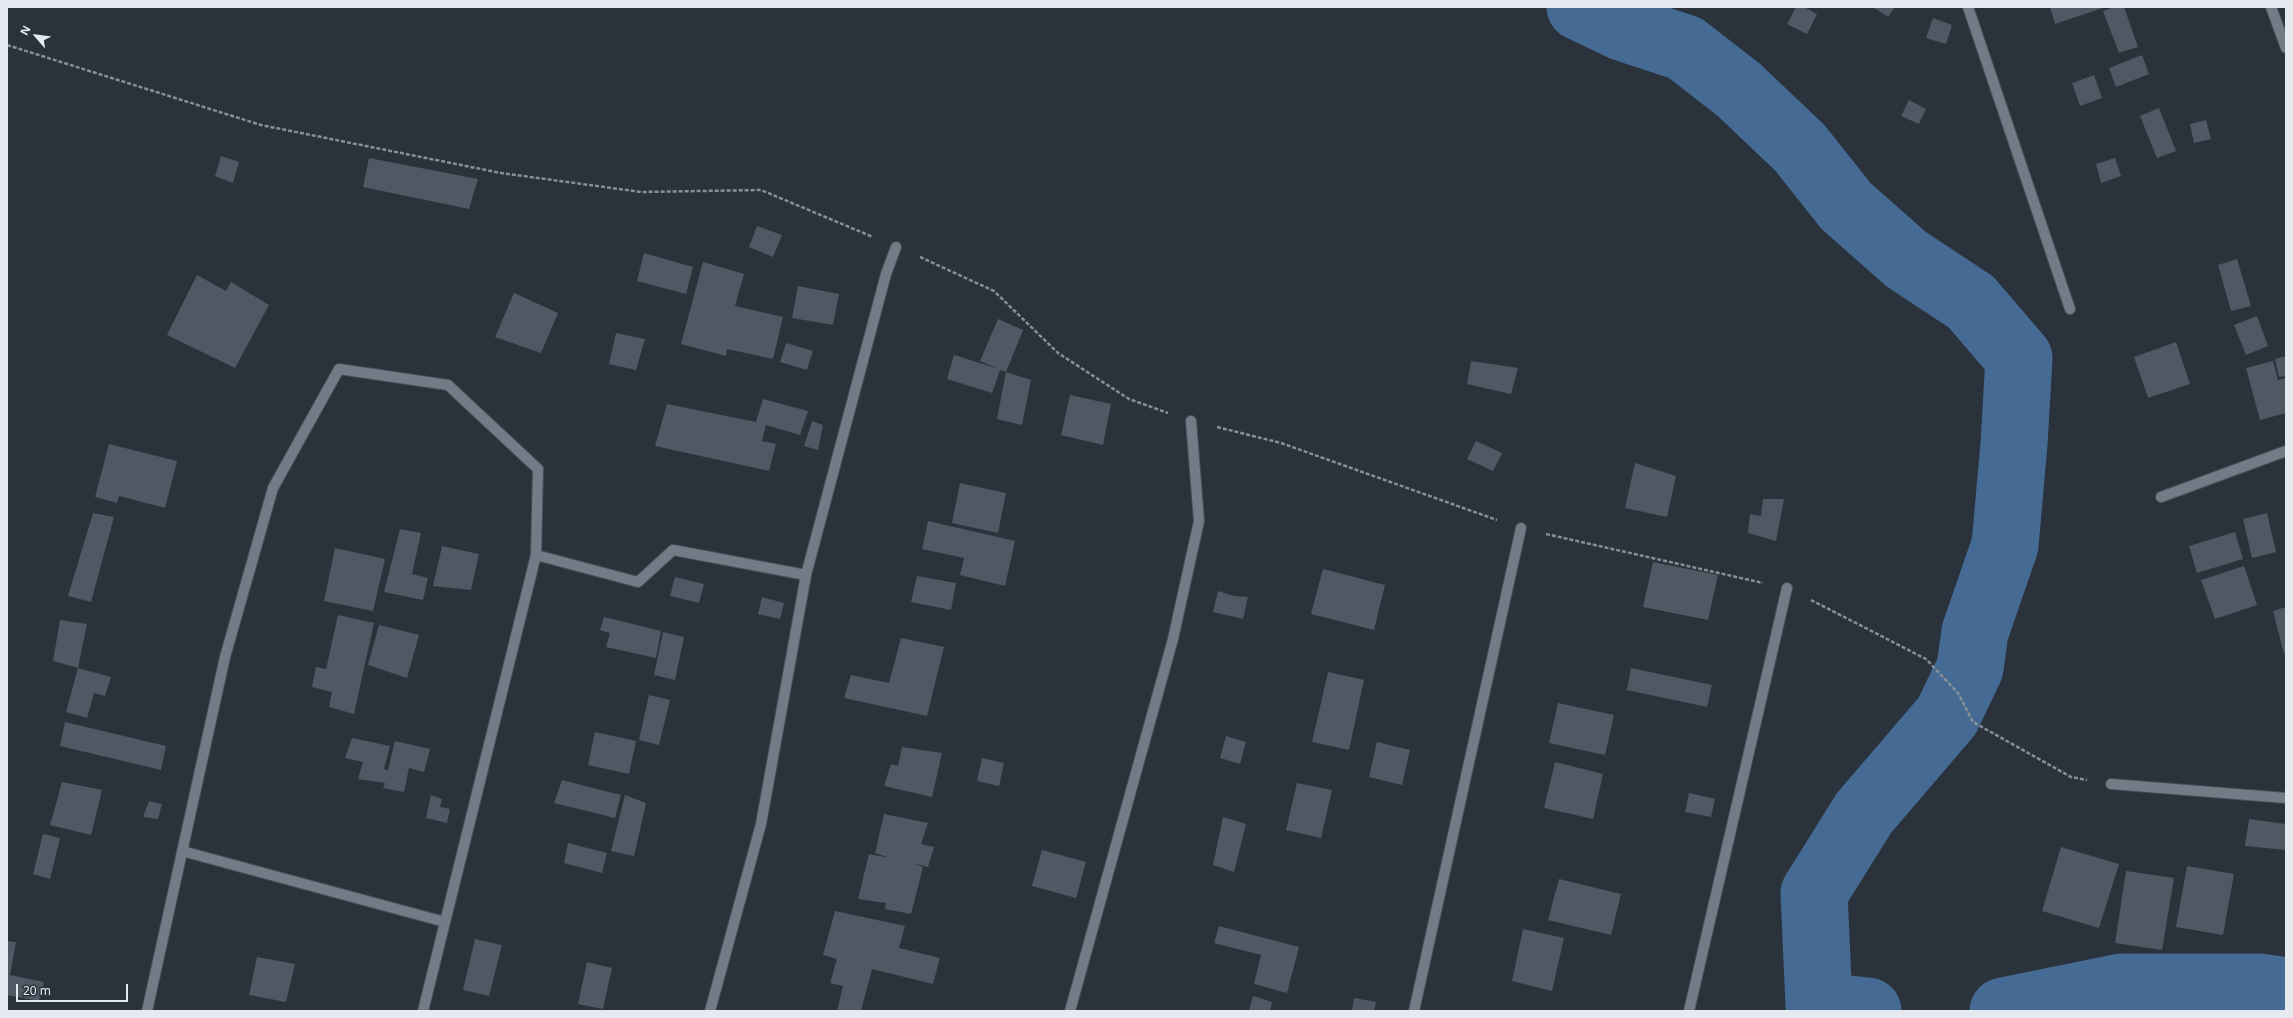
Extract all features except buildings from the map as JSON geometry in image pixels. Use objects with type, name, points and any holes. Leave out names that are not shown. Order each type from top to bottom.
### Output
[{"type":"street","points":[[1968,7],[2070,308]]},
{"type":"street","points":[[2271,7],[2286,48]]},
{"type":"street","points":[[710,1011],[762,824],[806,575],[886,274],[896,247]]},
{"type":"street","points":[[150,1009],[182,851],[225,657],[274,488],[339,370],[448,384],[538,469],[536,555],[424,1011]]},
{"type":"street","points":[[1070,1011],[1173,639],[1199,521],[1190,421]]},
{"type":"street","points":[[2161,497],[2286,451]]},
{"type":"street","points":[[1414,1011],[1521,528]]},
{"type":"street","points":[[536,555],[638,582],[673,550],[806,575]]},
{"type":"street","points":[[1689,1011],[1787,588]]},
{"type":"street","points":[[2111,784],[2286,798]]},
{"type":"street","points":[[182,851],[445,922]]},
{"type":"path","points":[[7,45],[261,125],[501,173],[641,192],[761,190],[896,247],[994,291],[1058,354],[1129,399],[1190,421],[1281,443],[1521,528],[1787,588],[1926,659],[1958,693],[1973,722],[2072,777],[2111,784]]},
{"type":"waterway","points":[[1580,7],[1624,28],[1685,48],[1739,90],[1800,148],[1846,206],[1906,259],[1971,302],[2019,358],[2014,444],[2005,545],[1975,632],[1970,668],[1947,716],[1864,813],[1814,893],[1819,1006],[1868,1011]]},
{"type":"waterway","points":[[2003,1011],[2121,987],[2259,987],[2286,991]]}]
